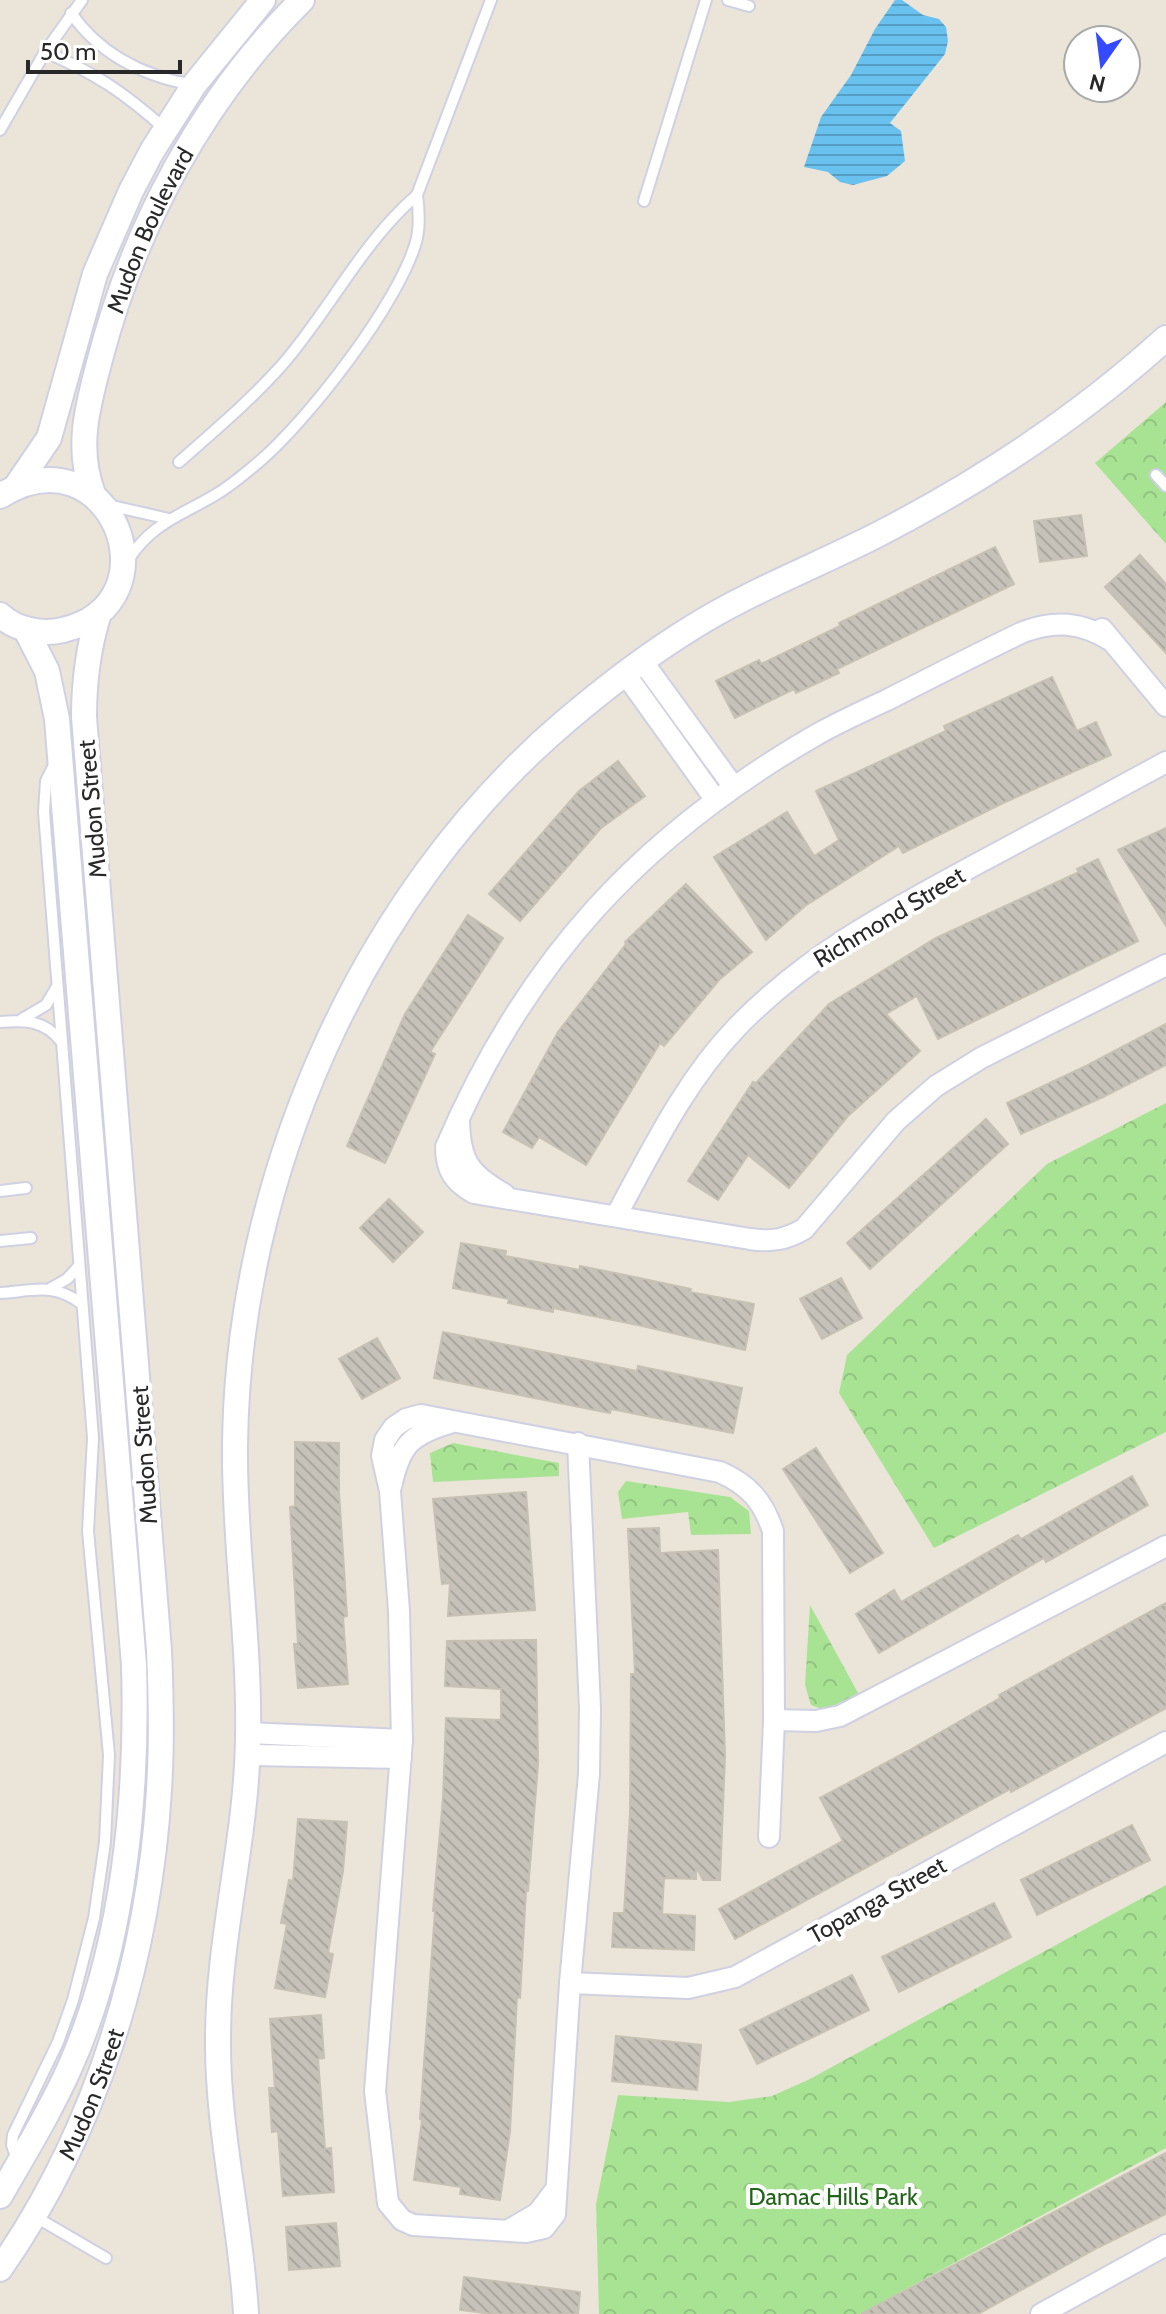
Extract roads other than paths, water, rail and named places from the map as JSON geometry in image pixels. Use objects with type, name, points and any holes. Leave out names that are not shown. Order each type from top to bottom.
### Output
[{"type":"street","name":"Mudon Boulevard","points":[[9,491],[49,438],[95,274],[131,191],[165,129],[194,85],[263,0]]},
{"type":"street","name":"Mudon Boulevard","points":[[124,566],[123,544],[116,523],[98,499],[83,459],[86,422],[109,323],[145,228],[200,126],[238,72],[302,0]]},
{"type":"street","points":[[246,2314],[244,2277],[218,2092],[218,2030],[245,1799],[248,1744],[248,1652],[235,1447],[239,1365],[251,1283],[269,1202],[294,1123],[324,1047],[361,975],[404,905],[436,861],[506,778],[565,722],[695,625],[882,533],[1029,445],[1097,396],[1166,338]]},
{"type":"street","points":[[9,491],[43,480],[56,481],[69,483],[98,499]]},
{"type":"street","name":"Mudon Street","points":[[0,2269],[34,2216],[87,2110],[108,2055],[143,1916],[159,1790],[159,1650],[84,717],[84,682],[89,647],[99,613],[116,592],[124,566]]},
{"type":"street","points":[[1,618],[26,630],[52,633],[77,627],[99,613]]},
{"type":"street","points":[[1166,706],[1110,640],[1089,628],[1065,623],[1041,625],[818,734],[733,786],[651,851],[593,910],[541,974],[496,1044],[446,1147],[446,1161],[451,1175],[461,1186],[474,1193],[769,1242],[787,1239],[804,1229],[896,1121],[936,1086],[981,1058],[1166,965]]},
{"type":"street","name":"Mudon Street","points":[[0,2196],[47,2115],[71,2065],[90,2013],[117,1905],[135,1737],[134,1665],[60,753],[47,671],[26,630]]},
{"type":"street","points":[[635,668],[733,786]]},
{"type":"street","points":[[635,668],[715,799]]},
{"type":"street","name":"Richmond Street","points":[[616,1216],[666,1123],[698,1074],[735,1029],[777,988],[873,920],[1166,762]]},
{"type":"street","points":[[578,1443],[590,1708],[589,1774],[570,1983],[558,2185],[538,2213],[505,2231],[413,2225],[402,2220],[388,2203],[375,2091],[402,1749],[399,1611],[390,1491],[399,1456],[406,1444],[429,1429],[453,1422],[578,1443],[720,1472],[739,1481],[755,1494],[766,1511],[773,1531],[774,1720],[769,1837]]},
{"type":"street","points":[[774,1720],[816,1721],[840,1716],[1166,1546]]},
{"type":"street","name":"Topanga Street","points":[[570,1983],[688,1988],[735,1977],[1166,1742]]},
{"type":"street","points":[[248,1744],[402,1749]]},
{"type":"street","points":[[1041,2314],[1166,2245]]},
{"type":"lane","points":[[0,130],[45,52],[82,0]]},
{"type":"lane","points":[[124,566],[143,540],[169,519],[215,495],[257,464],[328,386],[387,304],[407,268],[418,227],[417,195],[491,0]]},
{"type":"lane","points":[[644,201],[706,0]]},
{"type":"lane","points":[[728,0],[749,6]]},
{"type":"lane","points":[[71,13],[84,31],[130,67],[162,80],[194,85]]},
{"type":"lane","points":[[45,52],[108,82],[130,97],[165,129]]},
{"type":"lane","points":[[179,462],[232,416],[282,365],[381,231],[417,195]]},
{"type":"lane","points":[[1156,475],[1166,486]]},
{"type":"lane","points":[[98,499],[169,519]]},
{"type":"lane","points":[[19,2163],[12,2145],[13,2135],[58,2042],[86,1956],[101,1880],[108,1807],[109,1755],[88,1531],[93,1447],[43,796],[46,781],[60,753]]},
{"type":"lane","points":[[16,1021],[46,1005],[57,986]]},
{"type":"lane","points":[[0,1022],[40,1024],[62,1043]]},
{"type":"lane","points":[[0,1191],[26,1188]]},
{"type":"lane","points":[[0,1241],[31,1238]]},
{"type":"lane","points":[[0,1293],[51,1288],[67,1279],[79,1266]]},
{"type":"lane","points":[[51,1288],[68,1294],[82,1304]]},
{"type":"lane","points":[[34,2216],[106,2258]]},
{"type":"water","points":[[895,0],[902,0],[923,15],[939,19],[946,27],[948,41],[945,54],[890,123],[901,131],[905,161],[887,176],[853,185],[840,182],[828,172],[804,167],[821,117],[851,75],[875,29]]},
{"type":"park label","name":"Damac Hills Park","points":[[833,2196]]}]
